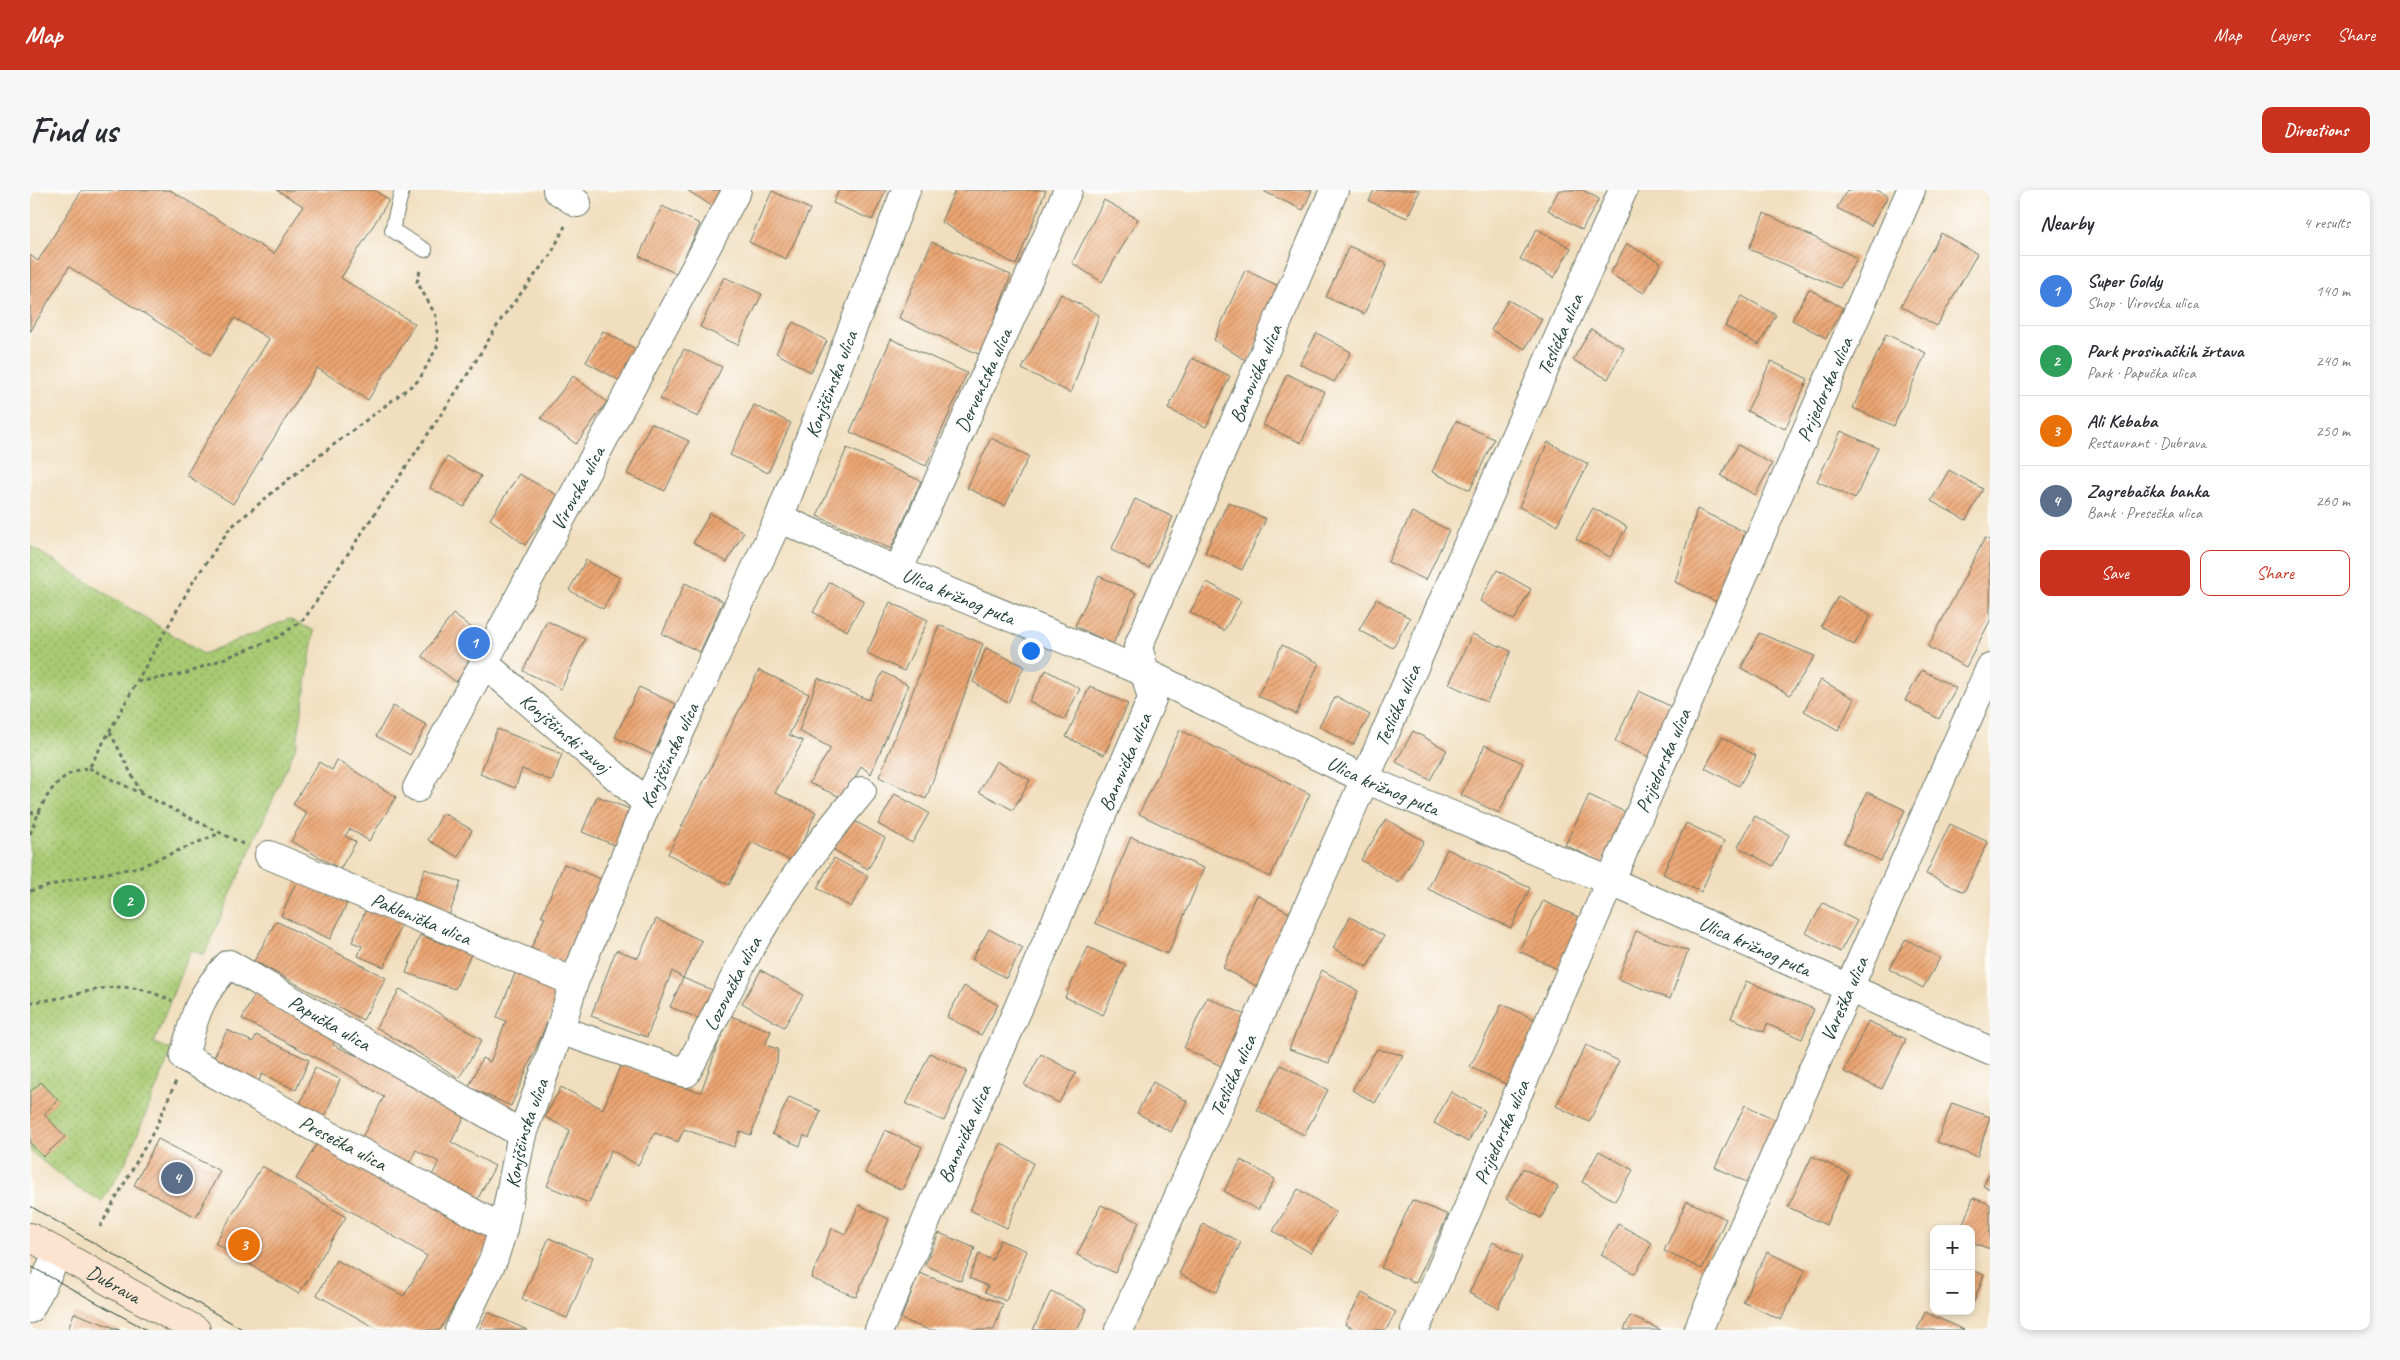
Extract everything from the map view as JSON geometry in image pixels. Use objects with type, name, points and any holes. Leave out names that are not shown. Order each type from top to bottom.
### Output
[{"type":"main road","name":"Dubrava","points":[[30,1237],[196,1330]]},
{"type":"street","name":"Virovska ulica","points":[[417,788],[737,190]]},
{"type":"street","name":"Konjščinska ulica","points":[[459,1330],[494,1258],[503,1229],[522,1134],[560,1030],[574,982],[647,803],[779,518],[906,190]]},
{"type":"street","name":"Derventska ulica","points":[[898,571],[1068,190]]},
{"type":"street","name":"Banovićka ulica","points":[[879,1330],[1152,699],[1138,647],[1334,190]]},
{"type":"street","name":"Teslićka ulica","points":[[1119,1330],[1365,779],[1623,190]]},
{"type":"street","name":"Prijedorska ulica","points":[[1415,1330],[1612,882],[1911,190]]},
{"type":"street","name":"Ulica križnog puta","points":[[779,518],[898,571],[1146,673],[1365,779],[1612,882],[1990,1051]]},
{"type":"street","name":"Konjščinski zavoj","points":[[485,664],[647,803]]},
{"type":"street","name":"Vareška ulica","points":[[1698,1330],[1990,668]]},
{"type":"street","name":"Lozovačka ulica","points":[[560,1030],[686,1073],[747,953],[785,891],[823,837],[862,791]]},
{"type":"street","name":"Paklenička ulica","points":[[269,855],[574,982]]},
{"type":"street","name":"Papučka ulica","points":[[184,1057],[195,1013],[211,983],[229,964],[522,1134]]},
{"type":"street","name":"Presečka ulica","points":[[184,1057],[503,1229]]},
{"type":"street","points":[[30,1309],[58,1254]]},
{"type":"lane","points":[[402,190],[392,230],[425,250]]},
{"type":"path","points":[[138,682],[186,673],[279,637],[305,618],[464,380],[502,318],[551,254],[567,196]]},
{"type":"path","points":[[88,768],[191,585],[230,528],[290,478],[419,380],[438,345],[436,316],[418,282],[425,250]]},
{"type":"path","points":[[110,731],[142,795]]},
{"type":"path","points":[[30,834],[53,786],[74,769],[88,768],[219,834],[269,855]]},
{"type":"path","points":[[30,813],[41,812]]},
{"type":"path","points":[[30,891],[74,879],[139,866],[219,834]]},
{"type":"path","points":[[30,1002],[51,1000],[98,987],[134,986],[154,992],[195,1013]]},
{"type":"path","points":[[100,1227],[156,1125],[184,1057]]},
{"type":"green space","points":[[30,546],[203,654],[289,619],[314,631],[297,744],[204,955],[190,950],[154,1043],[172,1050],[126,1162],[102,1201],[75,1187],[30,1151]]},
{"type":"building","points":[[82,190],[170,190],[274,254],[303,206],[277,190],[374,190],[389,200],[341,278],[415,324],[368,400],[317,368],[233,504],[186,475],[269,339],[235,318],[211,355],[69,267],[30,332],[30,255],[38,261]]},
{"type":"building","points":[[687,190],[728,190],[718,210]]},
{"type":"building","points":[[839,190],[886,190],[872,220],[833,203]]},
{"type":"building","points":[[955,190],[1046,190],[1016,265],[941,222]]},
{"type":"building","points":[[1265,190],[1312,190],[1303,210],[1265,192]]},
{"type":"building","points":[[1374,190],[1420,190],[1407,218],[1369,201]]},
{"type":"building","points":[[1559,190],[1583,190],[1599,199],[1582,230],[1548,210]]},
{"type":"building","points":[[1847,190],[1877,190],[1888,196],[1871,226],[1837,208]]},
{"type":"building","points":[[772,191],[810,209],[786,259],[749,242]]},
{"type":"building","points":[[1104,200],[1138,219],[1102,282],[1072,263]]},
{"type":"building","points":[[662,206],[700,224],[677,274],[639,256]]},
{"type":"building","points":[[1764,213],[1857,258],[1840,288],[1749,249]]},
{"type":"building","points":[[1537,229],[1571,248],[1554,278],[1520,259]]},
{"type":"building","points":[[1941,233],[1977,254],[1937,326],[1901,306]]},
{"type":"building","points":[[932,242],[1011,275],[981,355],[899,318]]},
{"type":"building","points":[[1627,244],[1661,263],[1644,293],[1610,274]]},
{"type":"building","points":[[1349,246],[1387,264],[1364,314],[1326,297]]},
{"type":"building","points":[[1245,270],[1283,288],[1248,362],[1214,340]]},
{"type":"building","points":[[724,277],[762,294],[738,345],[700,327]]},
{"type":"building","points":[[1809,289],[1843,308],[1826,338],[1792,320]]},
{"type":"building","points":[[1061,294],[1099,315],[1071,393],[1022,369]]},
{"type":"building","points":[[1742,296],[1776,315],[1759,345],[1725,326]]},
{"type":"building","points":[[1508,300],[1542,319],[1525,349],[1491,330]]},
{"type":"building","points":[[793,322],[827,341],[811,372],[776,353]]},
{"type":"building","points":[[1591,329],[1624,348],[1608,379],[1573,360]]},
{"type":"building","points":[[603,331],[638,350],[620,381],[586,362]]},
{"type":"building","points":[[1317,333],[1351,352],[1334,382],[1300,364]]},
{"type":"building","points":[[1886,334],[1926,353],[1894,426],[1853,408]]},
{"type":"building","points":[[891,339],[967,373],[926,466],[850,432]]},
{"type":"building","points":[[684,349],[722,367],[698,417],[660,399]]},
{"type":"building","points":[[1192,358],[1230,376],[1206,427],[1168,409]]},
{"type":"building","points":[[1771,361],[1808,379],[1785,429],[1747,411]]},
{"type":"building","points":[[1287,374],[1325,392],[1301,443],[1263,425]]},
{"type":"building","points":[[573,376],[607,402],[576,444],[541,418]]},
{"type":"building","points":[[754,405],[791,423],[768,473],[730,455]]},
{"type":"building","points":[[1456,421],[1494,439],[1470,490],[1432,472]]},
{"type":"building","points":[[651,423],[689,441],[665,491],[627,474]]},
{"type":"building","points":[[1841,431],[1878,448],[1855,499],[1817,481]]},
{"type":"building","points":[[991,438],[1029,456],[1005,506],[967,488]]},
{"type":"building","points":[[1548,442],[1588,464],[1557,525],[1519,507]]},
{"type":"building","points":[[1738,445],[1772,464],[1755,495],[1721,476]]},
{"type":"building","points":[[847,448],[921,481],[891,549],[817,516]]},
{"type":"building","points":[[447,457],[481,476],[464,507],[430,488]]},
{"type":"building","points":[[1949,470],[1983,489],[1966,520],[1931,501]]},
{"type":"building","points":[[519,474],[559,496],[525,545],[490,519]]},
{"type":"building","points":[[1135,499],[1173,517],[1149,568],[1111,550]]},
{"type":"building","points":[[1228,502],[1266,519],[1242,570],[1205,552]]},
{"type":"building","points":[[1593,508],[1627,527],[1610,557],[1576,539]]},
{"type":"building","points":[[1697,509],[1745,532],[1721,604],[1675,582]]},
{"type":"building","points":[[1412,512],[1449,530],[1426,580],[1388,562]]},
{"type":"building","points":[[710,513],[744,532],[727,562],[693,543]]},
{"type":"building","points":[[1985,538],[1990,540],[1990,621],[1966,667],[1928,647]]},
{"type":"building","points":[[586,560],[620,578],[603,609],[569,590]]},
{"type":"building","points":[[1497,570],[1531,589],[1514,620],[1480,601]]},
{"type":"building","points":[[1099,576],[1136,593],[1113,644],[1075,626]]},
{"type":"building","points":[[830,582],[864,601],[847,631],[813,612]]},
{"type":"building","points":[[1207,582],[1241,601],[1224,631],[1190,612]]},
{"type":"building","points":[[685,583],[723,601],[700,652],[662,634]]},
{"type":"building","points":[[1838,596],[1871,615],[1854,645],[1821,626]]},
{"type":"building","points":[[1376,599],[1410,618],[1393,648],[1359,630]]},
{"type":"building","points":[[890,602],[928,620],[904,671],[867,653]]},
{"type":"building","points":[[453,614],[488,640],[456,682],[422,656]]},
{"type":"building","points":[[547,621],[585,639],[561,689],[523,671]]},
{"type":"building","points":[[939,625],[983,644],[926,799],[879,777]]},
{"type":"building","points":[[1759,633],[1815,656],[1790,695],[1741,668]]},
{"type":"building","points":[[1472,634],[1511,651],[1487,702],[1449,684]]},
{"type":"building","points":[[1282,645],[1319,663],[1296,714],[1258,696]]},
{"type":"building","points":[[986,648],[1024,666],[1008,703],[973,682]]},
{"type":"building","points":[[759,670],[809,694],[789,735],[803,741],[775,793],[816,812],[794,862],[751,842],[729,885],[668,854]]},
{"type":"building","points":[[1046,670],[1080,689],[1064,719],[1029,701]]},
{"type":"building","points":[[1922,670],[1956,688],[1939,719],[1905,700]]},
{"type":"building","points":[[883,672],[908,685],[871,774],[861,766],[845,799],[809,783],[831,748],[799,731],[818,678],[869,700]]},
{"type":"building","points":[[1821,680],[1855,699],[1838,730],[1804,711]]},
{"type":"building","points":[[1090,686],[1128,704],[1104,755],[1066,737]]},
{"type":"building","points":[[639,687],[676,704],[653,755],[615,737]]},
{"type":"building","points":[[1639,691],[1676,709],[1653,759],[1615,741]]},
{"type":"building","points":[[1336,696],[1370,715],[1353,745],[1319,726]]},
{"type":"building","points":[[393,706],[427,725],[410,755],[376,736]]},
{"type":"building","points":[[497,729],[562,754],[552,781],[522,769],[515,788],[480,774]]},
{"type":"building","points":[[1180,730],[1310,794],[1270,877],[1139,814]]},
{"type":"building","points":[[1413,731],[1447,750],[1430,780],[1396,762]]},
{"type":"building","points":[[1722,737],[1756,756],[1739,786],[1705,768]]},
{"type":"building","points":[[1485,745],[1523,763],[1499,813],[1461,795]]},
{"type":"building","points":[[337,760],[396,797],[369,841],[350,829],[345,836],[356,842],[340,869],[291,841],[307,813],[293,804],[319,762],[332,770]]},
{"type":"building","points":[[996,761],[1030,780],[1013,810],[979,792]]},
{"type":"building","points":[[1867,792],[1905,810],[1881,861],[1844,843]]},
{"type":"building","points":[[895,794],[929,813],[912,843],[878,824]]},
{"type":"building","points":[[1589,795],[1627,813],[1603,863],[1565,845]]},
{"type":"building","points":[[597,796],[632,810],[617,846],[582,832]]},
{"type":"building","points":[[443,813],[472,830],[458,857],[428,840]]},
{"type":"building","points":[[1755,816],[1789,835],[1773,866],[1738,847]]},
{"type":"building","points":[[851,819],[885,838],[868,869],[834,850]]},
{"type":"building","points":[[1386,819],[1424,841],[1399,883],[1361,860]]},
{"type":"building","points":[[1686,823],[1724,841],[1701,892],[1663,874]]},
{"type":"building","points":[[1950,824],[1988,842],[1964,892],[1926,874]]},
{"type":"building","points":[[1131,837],[1204,868],[1168,954],[1095,923]]},
{"type":"building","points":[[1447,849],[1530,888],[1511,928],[1428,889]]},
{"type":"building","points":[[834,858],[868,876],[851,907],[817,888]]},
{"type":"building","points":[[564,864],[603,880],[566,965],[531,948],[545,917],[541,917]]},
{"type":"building","points":[[425,869],[461,882],[448,918],[412,905]]},
{"type":"building","points":[[297,880],[347,904],[330,939],[281,916]]},
{"type":"building","points":[[1257,895],[1291,914],[1258,987],[1223,968]]},
{"type":"building","points":[[1543,901],[1581,918],[1557,969],[1519,951]]},
{"type":"building","points":[[1823,903],[1857,921],[1840,952],[1806,933]]},
{"type":"building","points":[[367,907],[402,922],[384,967],[358,956],[362,946],[352,942]]},
{"type":"building","points":[[1350,917],[1384,936],[1367,967],[1333,948]]},
{"type":"building","points":[[656,919],[702,941],[683,978],[672,971],[647,1037],[591,1016],[616,950],[638,958]]},
{"type":"building","points":[[276,921],[386,978],[363,1020],[254,961]]},
{"type":"building","points":[[989,929],[1023,948],[1006,978],[972,959]]},
{"type":"building","points":[[1636,931],[1688,951],[1670,999],[1618,979]]},
{"type":"building","points":[[420,935],[471,954],[455,989],[406,973]]},
{"type":"building","points":[[1906,939],[1940,958],[1923,988],[1889,969]]},
{"type":"building","points":[[1088,947],[1126,965],[1103,1015],[1065,997]]},
{"type":"building","points":[[761,970],[803,995],[784,1027],[742,1003]]},
{"type":"building","points":[[1322,970],[1358,991],[1329,1063],[1289,1049]]},
{"type":"building","points":[[516,971],[561,990],[511,1106],[469,1087],[482,1058],[490,1062],[506,1021],[497,1017]]},
{"type":"building","points":[[683,978],[717,992],[708,1022],[670,1007]]},
{"type":"building","points":[[1746,981],[1814,1009],[1802,1039],[1767,1024],[1764,1032],[1731,1018]]},
{"type":"building","points":[[964,986],[998,1005],[981,1035],[947,1017]]},
{"type":"building","points":[[400,989],[482,1040],[459,1078],[376,1027]]},
{"type":"building","points":[[256,992],[339,1033],[333,1045],[357,1056],[362,1047],[469,1109],[451,1142],[495,1166],[475,1204],[430,1179],[439,1162],[416,1150],[408,1165],[361,1139],[384,1097],[347,1074],[242,1019]]},
{"type":"building","points":[[1207,997],[1245,1015],[1221,1066],[1184,1048]]},
{"type":"building","points":[[1502,1004],[1540,1022],[1508,1085],[1470,1067]]},
{"type":"building","points":[[731,1016],[771,1031],[765,1045],[778,1049],[777,1062],[751,1135],[740,1131],[734,1147],[684,1129],[678,1142],[655,1133],[638,1165],[611,1150],[589,1203],[547,1186],[570,1130],[545,1117],[561,1087],[603,1109],[621,1064],[674,1085],[701,1092],[719,1041]]},
{"type":"building","points":[[1868,1021],[1906,1039],[1882,1089],[1844,1072]]},
{"type":"building","points":[[227,1030],[253,1042],[256,1035],[309,1060],[296,1090],[262,1074],[256,1087],[210,1066]]},
{"type":"building","points":[[1586,1045],[1619,1061],[1589,1122],[1556,1106]]},
{"type":"building","points":[[1377,1049],[1403,1055],[1375,1103],[1352,1090]]},
{"type":"building","points":[[930,1053],[967,1071],[944,1121],[906,1104]]},
{"type":"building","points":[[1041,1054],[1076,1073],[1059,1103],[1024,1085]]},
{"type":"building","points":[[1281,1065],[1328,1090],[1304,1135],[1257,1110]]},
{"type":"building","points":[[315,1068],[340,1079],[325,1117],[299,1106]]},
{"type":"building","points":[[41,1082],[58,1100],[44,1114],[65,1137],[43,1157],[30,1143],[30,1092]]},
{"type":"building","points":[[1153,1082],[1187,1101],[1171,1132],[1137,1113]]},
{"type":"building","points":[[1451,1092],[1485,1111],[1468,1142],[1434,1123]]},
{"type":"building","points":[[789,1097],[821,1111],[809,1138],[804,1135],[800,1146],[772,1134]]},
{"type":"building","points":[[1952,1103],[1990,1117],[1977,1157],[1937,1142]]},
{"type":"building","points":[[1745,1105],[1778,1121],[1748,1183],[1715,1167]]},
{"type":"building","points":[[885,1130],[922,1147],[902,1190],[865,1173]]},
{"type":"building","points":[[320,1138],[493,1236],[440,1330],[379,1330],[317,1295],[336,1260],[404,1296],[427,1256],[296,1179]]},
{"type":"building","points":[[158,1139],[220,1171],[196,1217],[134,1185]]},
{"type":"building","points":[[1001,1143],[1033,1163],[1007,1228],[970,1210]]},
{"type":"building","points":[[1599,1151],[1633,1170],[1615,1201],[1582,1182]]},
{"type":"building","points":[[1812,1156],[1849,1174],[1826,1225],[1788,1207]]},
{"type":"building","points":[[1241,1160],[1275,1179],[1258,1210],[1224,1191]]},
{"type":"building","points":[[262,1166],[346,1217],[299,1294],[215,1243]]},
{"type":"building","points":[[1523,1168],[1558,1187],[1541,1218],[1506,1199]]},
{"type":"building","points":[[1990,1172],[1990,1189],[1983,1186]]},
{"type":"building","points":[[1298,1189],[1336,1212],[1311,1253],[1273,1231]]},
{"type":"building","points":[[1973,1198],[1990,1204],[1990,1249],[1975,1243],[1975,1225],[1963,1225]]},
{"type":"building","points":[[1412,1200],[1448,1215],[1416,1283],[1381,1268]]},
{"type":"building","points":[[1687,1201],[1726,1219],[1702,1269],[1664,1251]]},
{"type":"building","points":[[859,1205],[889,1219],[856,1297],[811,1278],[832,1228],[846,1234]]},
{"type":"building","points":[[1101,1205],[1139,1222],[1115,1273],[1077,1255]]},
{"type":"building","points":[[1203,1224],[1241,1242],[1217,1292],[1179,1274]]},
{"type":"building","points":[[1618,1224],[1652,1243],[1635,1274],[1601,1255]]},
{"type":"building","points":[[939,1233],[975,1248],[961,1281],[925,1265]]},
{"type":"building","points":[[549,1238],[593,1257],[567,1318],[522,1299]]},
{"type":"building","points":[[1000,1240],[1027,1251],[1006,1301],[985,1292],[988,1286],[969,1278],[979,1254],[992,1260]]},
{"type":"building","points":[[1493,1242],[1522,1257],[1498,1308],[1469,1293]]},
{"type":"building","points":[[1767,1252],[1805,1270],[1781,1320],[1743,1302]]},
{"type":"building","points":[[1975,1272],[1984,1275],[1975,1299]]},
{"type":"building","points":[[919,1273],[1003,1304],[994,1330],[929,1330],[901,1319]]},
{"type":"building","points":[[1051,1291],[1087,1309],[1077,1330],[1033,1330]]},
{"type":"building","points":[[1362,1293],[1396,1312],[1386,1330],[1356,1330],[1345,1324]]},
{"type":"building","points":[[488,1312],[527,1330],[479,1330]]},
{"type":"building","points":[[1925,1312],[1964,1330],[1917,1330]]},
{"type":"building","points":[[74,1313],[120,1330],[68,1330]]},
{"type":"building","points":[[1630,1316],[1661,1330],[1624,1330]]},
{"type":"tram line","points":[[30,1206],[244,1330]]},
{"type":"tram line","points":[[30,1266],[147,1330]]},
{"type":"place","name":"Super Goldy","points":[[474,643]]},
{"type":"place","name":"Park prosinačkih žrtava","points":[[129,901]]},
{"type":"place","name":"Zagrebačka banka","points":[[177,1178]]},
{"type":"place","name":"Ali Kebaba","points":[[244,1245]]}]
